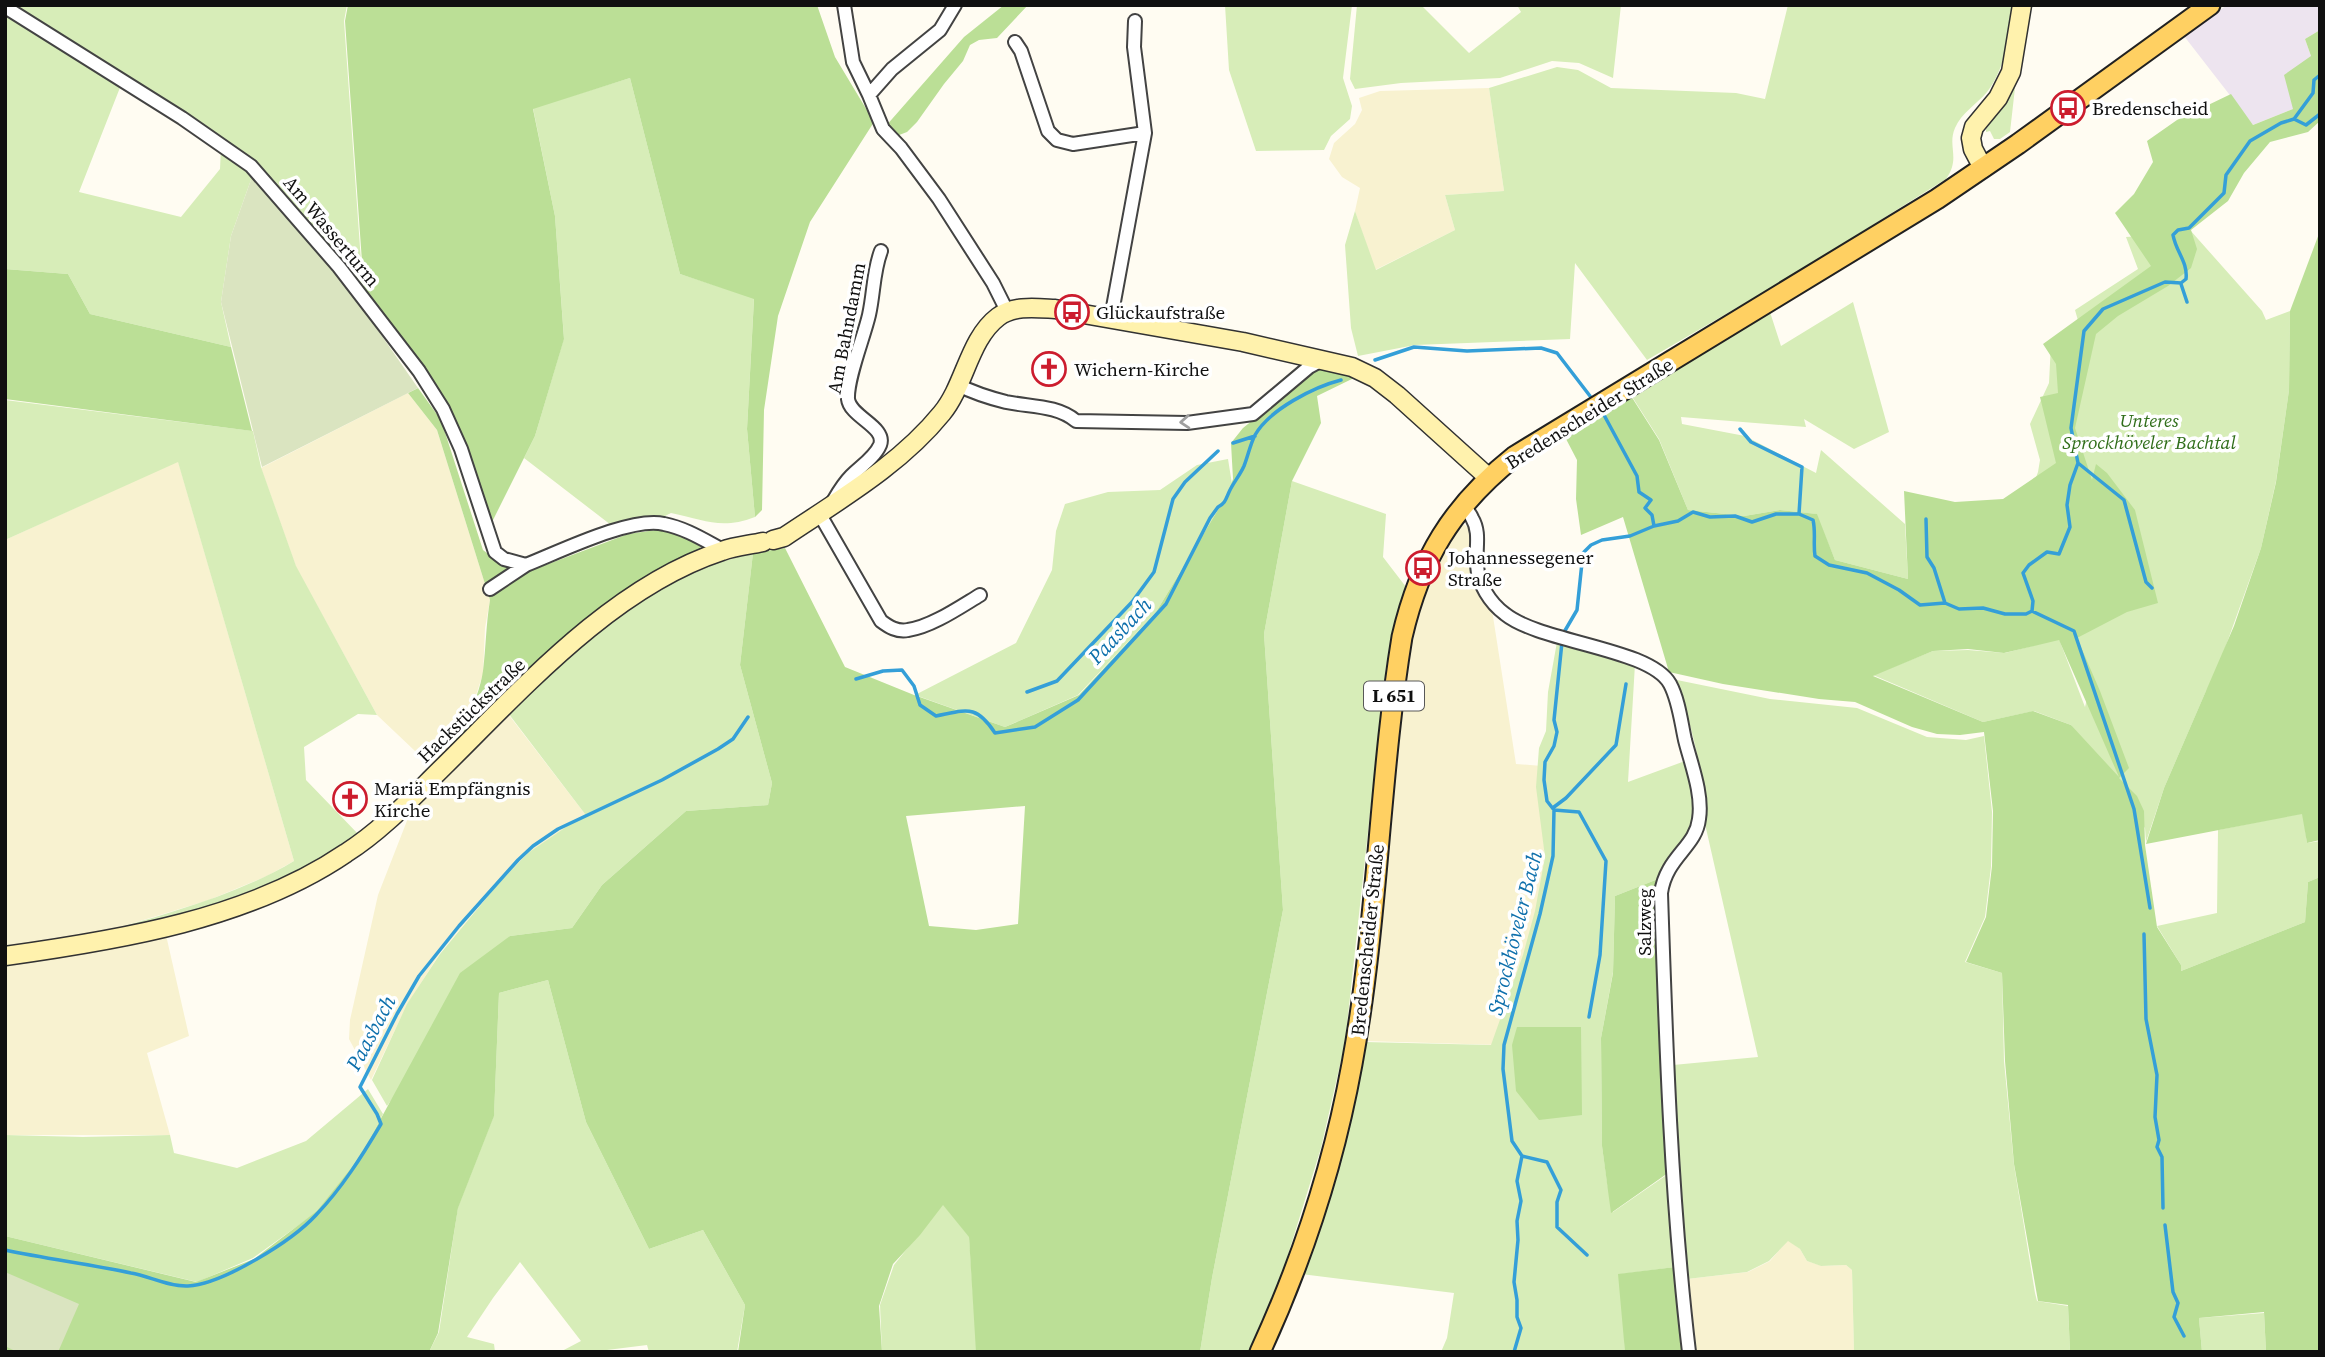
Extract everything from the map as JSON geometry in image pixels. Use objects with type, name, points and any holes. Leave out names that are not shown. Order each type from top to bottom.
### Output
[{"type":"main road","name":"Bredenscheider Straße","points":[[1260,1352],[1296,1266],[1345,1101],[1365,974],[1398,662],[1408,611],[1434,546],[1462,505],[1489,478],[1537,442],[1937,199],[2210,5]]},
{"type":"street","points":[[844,5],[853,62],[883,129],[920,171],[954,220],[1007,311],[1028,307],[1111,318],[1243,342],[1352,367],[1385,385],[1489,478]]},
{"type":"street","points":[[869,95],[892,69],[940,30],[955,5]]},
{"type":"street","points":[[1983,168],[1973,149],[1971,138],[1974,127],[1998,98],[2011,72],[2022,5]]},
{"type":"street","name":"Am Wasserturm","points":[[5,7],[182,118],[251,166],[339,267],[419,371],[443,409],[461,449],[495,552],[504,559],[526,565]]},
{"type":"street","points":[[1111,318],[1146,134],[1134,47],[1135,21]]},
{"type":"street","points":[[1016,42],[1048,131],[1057,141],[1073,144],[1146,134]]},
{"type":"street","name":"Am Bahndamm","points":[[825,510],[848,479],[874,454],[881,443],[881,437],[875,428],[851,409],[848,398],[869,315],[876,264],[881,251]]},
{"type":"street","name":"Hackstückstraße","points":[[5,956],[126,937],[204,916],[282,890],[346,854],[382,826],[523,687],[584,633],[650,584],[672,571],[723,550],[784,537],[909,448],[944,411],[984,331],[1007,311]]},
{"type":"street","points":[[958,385],[974,393],[1007,402],[1066,412],[1076,421],[1187,423],[1253,414],[1309,367],[1322,360]]},
{"type":"street","name":"Salzweg","points":[[1462,505],[1473,518],[1477,531],[1476,564],[1483,587],[1491,601],[1505,614],[1520,624],[1619,654],[1656,670],[1666,678],[1675,698],[1700,806],[1696,831],[1667,871],[1661,893],[1666,1070],[1689,1352]]},
{"type":"street","points":[[825,510],[881,621],[892,629],[908,630],[937,620],[981,595]]},
{"type":"street","points":[[490,589],[526,565],[626,527],[645,523],[662,523],[680,529],[723,550]]},
{"type":"shaded area","points":[[2227,5],[2320,5],[2320,30],[2305,39],[2311,56],[2293,109],[2253,125],[2184,36]]},
{"type":"shaded area","points":[[1489,88],[1504,191],[1445,195],[1455,230],[1375,270],[1355,211],[1360,188],[1342,177],[1329,159],[1334,143],[1355,124],[1362,110],[1359,98],[1380,91]]},
{"type":"shaded area","points":[[408,393],[437,430],[490,600],[485,628],[483,674],[470,713],[434,769],[377,715],[296,567],[261,468]]},
{"type":"shaded area","points":[[178,461],[294,861],[267,876],[209,900],[91,936],[5,949],[5,540]]},
{"type":"shaded area","points":[[1463,524],[1471,529],[1492,610],[1516,764],[1542,766],[1545,893],[1499,1045],[1365,1041],[1373,994],[1400,710],[1414,629],[1426,589],[1444,547],[1455,529]]},
{"type":"shaded area","points":[[508,714],[585,814],[529,853],[498,884],[440,953],[407,1005],[371,1080],[349,1039],[350,1020],[378,895],[412,808]]},
{"type":"shaded area","points":[[166,935],[189,1036],[147,1053],[170,1135],[5,1135],[5,961]]},
{"type":"shaded area","points":[[1788,1240],[1800,1249],[1807,1261],[1822,1266],[1846,1265],[1852,1270],[1854,1352],[1695,1352],[1687,1279],[1748,1272],[1770,1261]]},
{"type":"green space","points":[[9,5],[347,5],[344,21],[363,290],[262,170],[238,149]]},
{"type":"green space","points":[[348,5],[817,5],[835,57],[874,122],[810,222],[778,316],[764,410],[762,510],[755,517],[747,429],[754,299],[680,274],[630,78],[533,109],[555,216],[564,339],[535,436],[489,528],[451,414],[364,290],[345,21]]},
{"type":"green space","points":[[1004,5],[1028,5],[997,38],[979,40],[970,45],[963,61],[917,122],[907,132],[894,137],[885,127],[964,37]]},
{"type":"green space","points":[[1225,5],[1352,5],[1343,78],[1352,106],[1350,119],[1331,136],[1324,150],[1256,151],[1229,70]]},
{"type":"green space","points":[[1357,5],[1421,5],[1469,53],[1521,12],[1517,5],[1621,5],[1613,78],[1579,63],[1552,61],[1500,78],[1401,83],[1355,89],[1350,79]]},
{"type":"green space","points":[[1788,5],[2013,5],[2006,50],[1999,72],[1987,92],[1965,113],[1955,128],[1952,141],[1953,165],[1946,179],[1791,276],[1647,360],[1575,263],[1570,339],[1415,345],[1358,356],[1351,328],[1345,245],[1355,211],[1376,270],[1455,230],[1445,195],[1504,191],[1489,88],[1557,67],[1578,70],[1611,88],[1736,93],[1765,99]]},
{"type":"green space","points":[[5,13],[121,85],[79,192],[181,217],[220,169],[221,148],[253,174],[231,236],[221,302],[231,347],[90,314],[68,274],[5,269]]},
{"type":"green space","points":[[2320,30],[2320,121],[2308,132],[2270,142],[2244,173],[2228,201],[2191,230],[2197,249],[2191,268],[2168,286],[2118,316],[2096,334],[2075,428],[2092,480],[2096,464],[2107,473],[2135,510],[2158,603],[2127,612],[2077,638],[2129,768],[2119,778],[2137,796],[2144,811],[2145,845],[2157,927],[2181,965],[2181,971],[2305,922],[2308,882],[2320,877],[2320,1352],[2266,1352],[2264,1312],[2199,1318],[2202,1352],[2070,1352],[2068,1305],[2038,1301],[2014,1164],[2005,1061],[2002,973],[1966,962],[1986,917],[1992,866],[1993,811],[1984,732],[1937,734],[1912,727],[1855,702],[1723,684],[1669,672],[1623,517],[1581,535],[1576,499],[1577,460],[1565,437],[1631,396],[1659,440],[1688,510],[1744,516],[1780,510],[1817,514],[1835,560],[1908,579],[1904,491],[1955,502],[2003,499],[2056,463],[2040,397],[2058,393],[2056,364],[2043,344],[2151,266],[2115,213],[2134,194],[2153,162],[2147,141],[2177,120],[2231,94],[2253,125],[2293,109],[2284,75],[2311,56],[2305,39]],"holes":[[[2059,640],[2119,777],[2071,725],[2033,711],[1983,722],[1873,676],[1933,651],[1968,649],[2004,653]]]},
{"type":"green space","points":[[630,78],[680,274],[754,298],[747,429],[755,517],[743,521],[713,523],[671,513],[611,525],[524,458],[535,436],[564,338],[555,216],[533,108]]},
{"type":"green space","points":[[2016,79],[2010,132],[2000,139],[1994,139],[1986,129]]},
{"type":"green space","points":[[253,174],[341,277],[418,388],[262,467],[221,302],[231,236]]},
{"type":"green space","name":"Unteres Sprockhöveler Bachtal","points":[[2190,230],[2262,311],[2266,320],[2290,311],[2289,390],[2276,481],[2261,548],[2215,676],[2164,788],[2146,842],[2145,828],[2070,732],[2073,728],[2071,725],[2034,711],[1983,722],[1873,675],[1933,651],[2005,653],[2059,639],[2085,707],[2092,677],[2077,638],[2034,483],[2040,460],[2030,424],[2049,383],[2051,343],[2079,324],[2075,310],[2138,269],[2126,237]]},
{"type":"green space","points":[[2320,231],[2320,840],[2307,843],[2302,814],[2146,844],[2164,788],[2234,626],[2261,548],[2276,482],[2289,390],[2290,311]]},
{"type":"green space","points":[[5,269],[68,274],[90,314],[231,347],[252,431],[5,399]]},
{"type":"green space","points":[[1853,302],[1889,432],[1854,449],[1804,419],[1806,427],[1681,417],[1682,424],[1745,436],[1816,473],[1821,450],[1905,524],[1908,579],[1835,560],[1816,514],[1780,510],[1744,516],[1688,510],[1659,439],[1631,395],[1769,309],[1781,346]]},
{"type":"green space","points":[[1320,366],[1356,377],[1317,396],[1321,423],[1292,481],[1264,634],[1283,910],[1200,1352],[976,1352],[969,1237],[943,1205],[893,1264],[879,1306],[882,1352],[738,1352],[745,1305],[703,1230],[649,1249],[586,1122],[548,980],[499,993],[494,1116],[458,1208],[438,1333],[429,1352],[5,1352],[5,1236],[196,1282],[254,1259],[317,1211],[360,1157],[460,973],[510,936],[572,928],[602,885],[686,811],[768,805],[772,783],[740,665],[753,553],[785,548],[845,667],[1005,727],[1079,695],[1156,612],[1227,495],[1233,479],[1231,443],[1243,428]],"holes":[[[1025,806],[1018,924],[976,930],[929,926],[906,816]]]},
{"type":"green space","points":[[418,388],[441,420],[483,550],[501,564],[527,572],[628,534],[663,529],[701,545],[696,554],[655,573],[438,764],[477,696],[483,671],[490,600],[437,430],[408,393]]},
{"type":"green space","points":[[5,400],[253,431],[261,467],[296,566],[377,715],[358,714],[304,747],[306,780],[360,836],[279,886],[187,915],[91,936],[221,895],[294,861],[178,462],[5,540]]},
{"type":"green space","points":[[1228,459],[1232,484],[1227,495],[1156,612],[1078,695],[1005,727],[915,695],[1016,643],[1052,570],[1056,531],[1065,504],[1108,492],[1160,490],[1197,465]]},
{"type":"green space","points":[[1292,481],[1386,514],[1383,557],[1406,587],[1386,666],[1345,1043],[1321,1148],[1283,1271],[1250,1352],[1200,1352],[1283,910],[1264,634]]},
{"type":"green space","points":[[753,553],[740,665],[772,783],[768,805],[686,811],[602,885],[572,928],[510,936],[387,1106],[372,1080],[407,1004],[440,954],[498,884],[528,853],[585,814],[508,713],[581,646],[650,593],[713,564]]},
{"type":"green space","points":[[1557,642],[1563,646],[1565,643],[1635,664],[1628,782],[1685,761],[1691,787],[1694,806],[1692,824],[1658,879],[1615,896],[1613,972],[1601,1038],[1602,1146],[1613,1212],[1668,1174],[1675,1267],[1622,1274],[1625,1352],[1441,1352],[1447,1338],[1454,1293],[1301,1274],[1354,1105],[1365,1042],[1491,1045],[1523,955],[1545,857],[1536,787],[1539,748],[1546,731],[1548,692]]},
{"type":"green space","points":[[1672,679],[1770,699],[1857,708],[1927,737],[1966,740],[1984,736],[1992,812],[1991,867],[1985,917],[1965,962],[2002,973],[2004,1061],[2014,1165],[2035,1293],[2037,1301],[2068,1306],[2070,1352],[1854,1352],[1852,1270],[1846,1265],[1821,1266],[1807,1261],[1800,1249],[1788,1241],[1769,1261],[1747,1272],[1687,1279],[1673,1065],[1758,1057],[1705,824],[1702,787],[1692,731]]},
{"type":"green space","points":[[2303,813],[2307,843],[2320,841],[2320,877],[2308,882],[2305,922],[2181,971],[2181,965],[2157,926],[2217,913],[2218,830]]},
{"type":"green space","points":[[1658,879],[1655,910],[1668,1173],[1611,1213],[1602,1146],[1601,1038],[1613,973],[1615,896]]},
{"type":"green space","points":[[548,980],[586,1122],[649,1249],[703,1230],[745,1305],[737,1352],[649,1352],[647,1345],[606,1352],[560,1352],[581,1341],[520,1262],[467,1337],[494,1344],[495,1352],[429,1352],[439,1332],[458,1207],[494,1115],[499,993]]},
{"type":"green space","points":[[1517,1027],[1581,1027],[1582,1115],[1539,1120],[1516,1091],[1512,1045]]},
{"type":"green space","points":[[368,1089],[383,1114],[360,1158],[317,1212],[253,1258],[197,1282],[5,1236],[5,1135],[170,1135],[174,1153],[237,1168],[306,1141]]},
{"type":"green space","points":[[943,1204],[969,1236],[977,1352],[882,1352],[880,1305],[894,1265]]},
{"type":"green space","points":[[1675,1267],[1687,1352],[1625,1352],[1618,1274]]},
{"type":"green space","points":[[5,1272],[79,1304],[58,1352],[17,1352],[5,1346]]},
{"type":"green space","points":[[2264,1313],[2266,1352],[2202,1352],[2199,1318]]},
{"type":"waterway","name":"Sprockhöveler Bach","points":[[1563,634],[1577,610],[1583,553],[1591,545],[1678,521],[1693,512],[1710,517],[1735,516],[1752,522],[1776,514],[1799,514],[1813,520],[1815,556],[1829,565],[1867,573],[1920,605],[1945,603],[1959,609],[1983,608],[2005,614],[2026,614],[2032,611],[2033,601],[2023,573],[2047,552],[2059,554],[2070,527],[2067,505],[2070,485],[2078,463],[2071,428],[2084,331],[2103,309],[2165,282],[2181,283],[2186,279],[2185,267],[2173,235],[2178,230],[2189,228],[2224,193],[2226,175],[2250,141],[2281,123],[2294,119],[2313,93],[2314,80],[2320,75]]},
{"type":"waterway","name":"Sprockhöveler Bach","points":[[2294,119],[2306,125],[2320,114]]},
{"type":"waterway","points":[[2181,284],[2187,302]]},
{"type":"waterway","name":"Paasbach","points":[[1375,360],[1414,347],[1467,351],[1541,348],[1557,353],[1590,396]]},
{"type":"waterway","name":"Paasbach","points":[[856,679],[883,671],[902,670],[914,686],[920,705],[936,716],[970,711],[982,717],[995,733],[1035,727],[1078,700],[1166,604],[1210,518],[1224,502],[1242,469],[1253,439],[1262,425],[1294,400],[1341,380]]},
{"type":"waterway","name":"Paasbach","points":[[1604,415],[1637,476],[1639,492],[1651,500],[1645,508],[1652,515],[1654,526]]},
{"type":"waterway","points":[[1740,429],[1751,442],[1802,467],[1799,514]]},
{"type":"waterway","points":[[1233,443],[1255,436]]},
{"type":"waterway","points":[[1027,692],[1057,681],[1132,602],[1154,572],[1173,499],[1185,482],[1218,451]]},
{"type":"waterway","points":[[2078,463],[2124,500],[2146,582],[2152,588]]},
{"type":"waterway","points":[[1926,519],[1927,557],[1934,568],[1945,603]]},
{"type":"waterway","points":[[2032,611],[2074,631],[2134,809],[2150,908]]},
{"type":"waterway","name":"Sprockhöveler Bach","points":[[1514,1352],[1521,1328],[1517,1317],[1514,1282],[1517,1221],[1521,1201],[1517,1181],[1522,1156],[1512,1141],[1503,1069],[1504,1045],[1553,856],[1554,810],[1547,801],[1544,780],[1545,762],[1554,746],[1557,732],[1554,720],[1562,642]]},
{"type":"waterway","points":[[1554,807],[1566,798],[1616,745],[1626,684]]},
{"type":"waterway","name":"Paasbach","points":[[5,1250],[138,1274],[174,1285],[188,1286],[238,1270],[291,1237],[316,1215],[334,1194],[381,1124],[360,1087],[419,976],[459,926],[533,846],[558,829],[662,780],[718,749],[733,739],[748,717]]},
{"type":"waterway","points":[[1554,810],[1579,812],[1606,861],[1600,955],[1589,1017]]},
{"type":"waterway","points":[[2144,934],[2146,1019],[2157,1075],[2155,1117],[2159,1140],[2157,1147],[2162,1157],[2163,1208]]},
{"type":"waterway","points":[[1522,1156],[1547,1162],[1561,1190],[1557,1202],[1557,1227],[1587,1255]]},
{"type":"waterway","points":[[2165,1225],[2173,1292],[2178,1303],[2174,1317],[2184,1336]]},
{"type":"place","name":"Bredenscheid","points":[[2068,108]]},
{"type":"place","name":"Glückaufstraße","points":[[1072,312]]},
{"type":"place","name":"Wichern-Kirche","points":[[1049,369]]},
{"type":"place","name":"Johannessegener Straße","points":[[1423,568]]},
{"type":"place","name":"Mariä Empfängnis Kirche","points":[[350,799]]}]
